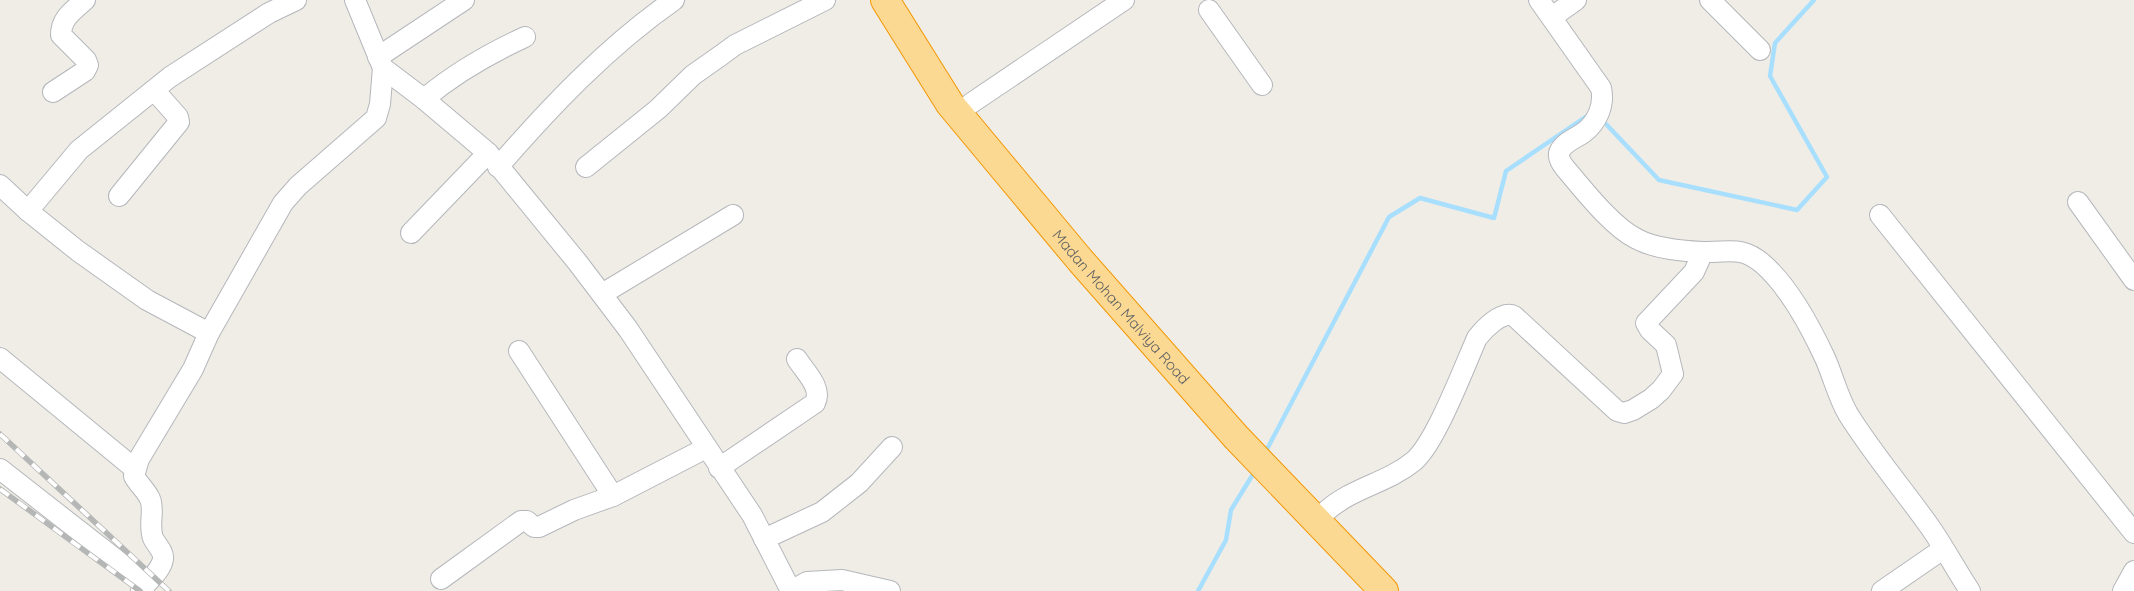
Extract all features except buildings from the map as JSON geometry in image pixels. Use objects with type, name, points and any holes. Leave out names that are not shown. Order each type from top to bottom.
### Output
[{"type":"highway","name":"Madan Mohan Malviya Road","points":[[885,0],[950,104],[1086,268],[1275,470],[1384,591]]},
{"type":"highway","name":"Madan Mohan Malviya Road","points":[[905,0],[970,104],[1238,431]]},
{"type":"highway","name":"Madan Mohan Malviya Road","points":[[1275,470],[1324,513],[1401,591]]},
{"type":"street","points":[[53,92],[85,71],[88,65],[86,60],[61,35],[61,25],[65,18],[85,0]]},
{"type":"street","points":[[28,211],[79,150],[170,77],[266,6],[296,0]]},
{"type":"street","points":[[0,470],[144,587],[153,577],[163,556],[153,538],[150,526],[151,501],[134,476],[135,469],[194,369],[209,333],[283,203],[298,186],[376,118],[380,104],[381,62],[355,0]]},
{"type":"street","points":[[381,62],[464,0]]},
{"type":"street","points":[[411,233],[537,121],[637,26],[674,0]]},
{"type":"street","points":[[586,167],[658,109],[693,75],[720,56],[735,46],[825,0]]},
{"type":"street","points":[[970,104],[1124,0]]},
{"type":"street","points":[[1539,0],[1601,88],[1603,103],[1596,119],[1563,148],[1559,154],[1564,168],[1621,229],[1636,239],[1652,246],[1704,252],[1734,250],[1750,254],[1772,272],[1824,357],[1847,412],[1890,475],[1931,528],[1970,591]]},
{"type":"street","points":[[1552,17],[1576,0]]},
{"type":"street","points":[[1710,0],[1760,50]]},
{"type":"street","points":[[1212,3],[1262,85]]},
{"type":"street","points":[[424,98],[478,60],[525,37]]},
{"type":"street","points":[[381,62],[493,160],[602,294],[628,329],[752,515],[791,591],[807,582],[842,580],[890,591]]},
{"type":"street","points":[[119,196],[179,122],[178,117],[154,90]]},
{"type":"street","points":[[0,184],[28,211],[78,251],[147,300],[209,333]]},
{"type":"street","points":[[2078,202],[2134,280]]},
{"type":"street","points":[[602,294],[733,215]]},
{"type":"street","points":[[1880,215],[2134,532]]},
{"type":"street","points":[[1324,513],[1346,496],[1394,474],[1414,461],[1423,451],[1450,398],[1477,338],[1482,331],[1504,315],[1514,316],[1617,411],[1624,413],[1633,410],[1651,399],[1672,378],[1673,369],[1666,345],[1650,330],[1646,323],[1694,272],[1704,252]]},
{"type":"street","points":[[519,351],[613,496]]},
{"type":"street","points":[[0,358],[135,469]]},
{"type":"street","points":[[719,468],[816,403],[819,396],[817,389],[797,359]]},
{"type":"street","points":[[764,539],[822,512],[859,483],[892,447]]},
{"type":"street","points":[[441,579],[521,522],[527,520],[534,527],[539,527],[574,510],[613,496],[706,448]]},
{"type":"street","points":[[1882,591],[1943,549]]},
{"type":"street","points":[[2123,591],[2134,572]]},
{"type":"waterway","points":[[1601,122],[1606,124],[1659,180],[1797,210],[1827,177],[1770,76],[1775,43],[1814,0]]},
{"type":"waterway","points":[[1265,453],[1389,217],[1420,198],[1494,218],[1506,171],[1587,116],[1589,117]]},
{"type":"waterway","points":[[1198,591],[1226,540],[1231,510],[1255,471]]},
{"type":"railway","points":[[0,434],[169,591]]},
{"type":"railway","points":[[0,489],[140,591]]}]
